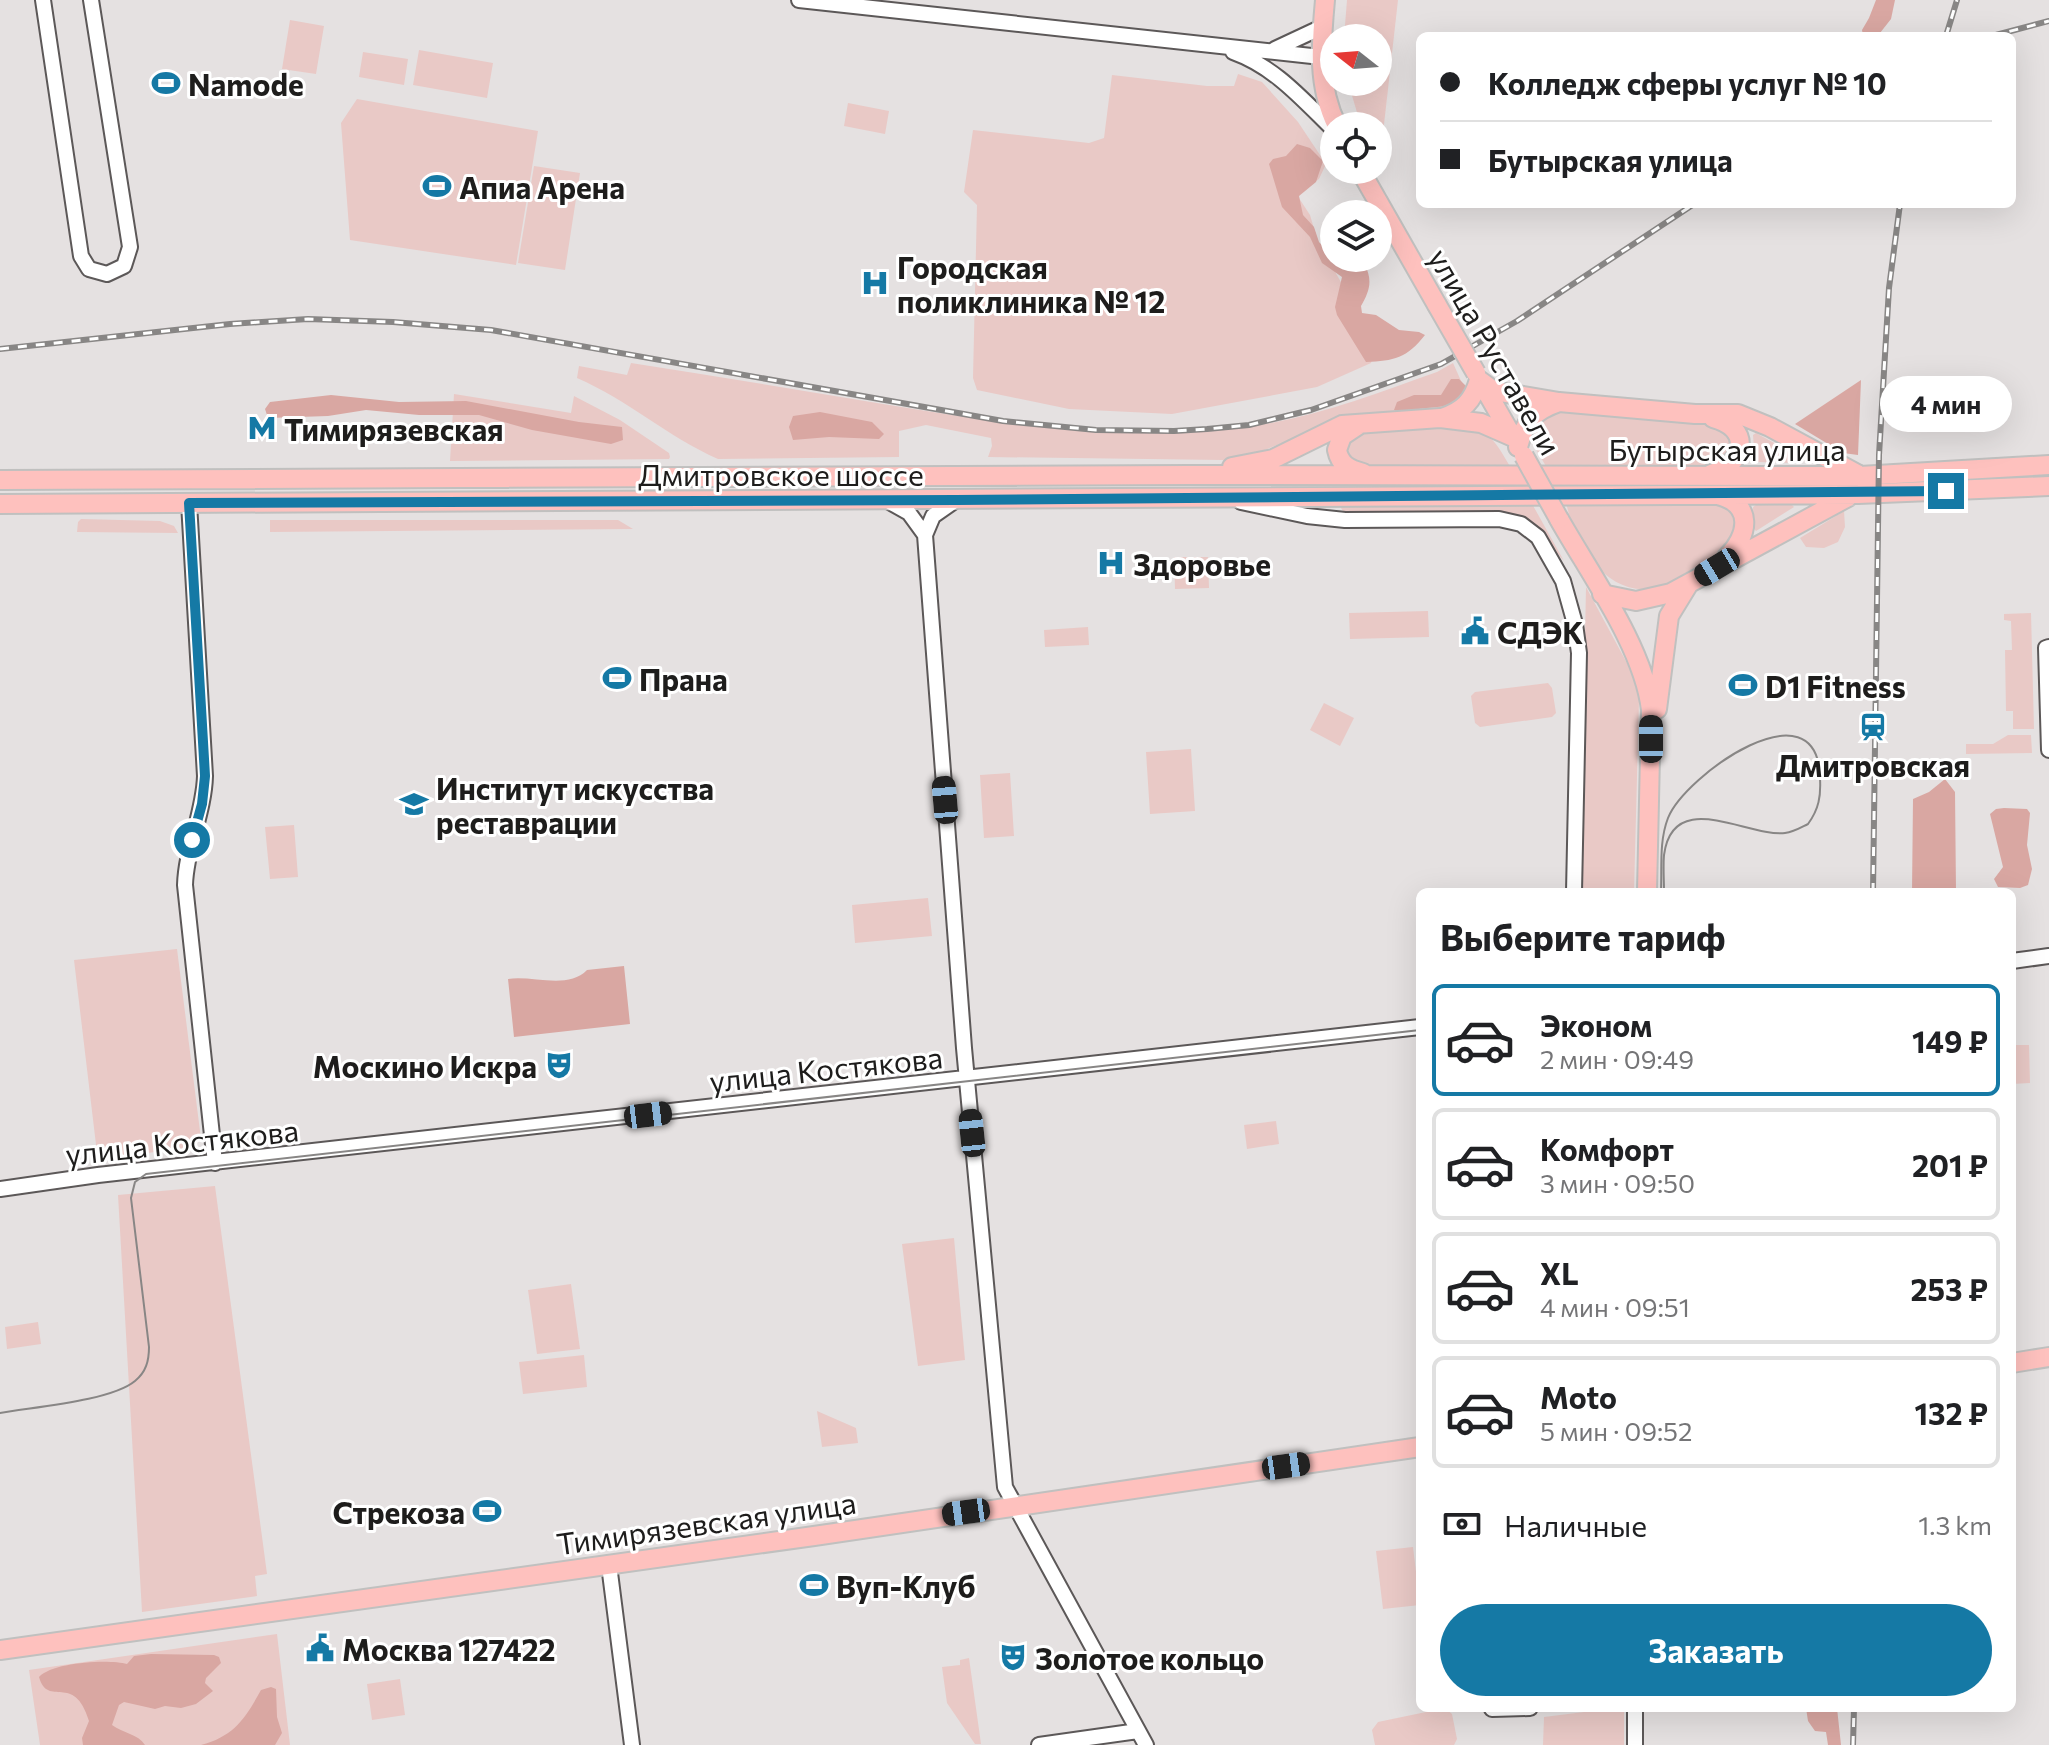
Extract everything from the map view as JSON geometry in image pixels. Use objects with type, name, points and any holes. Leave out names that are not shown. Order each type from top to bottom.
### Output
[{"type":"main road","points":[[1322,24],[1325,0]]},
{"type":"main road","name":"улица Руставели","points":[[1368,184],[1635,654],[1647,682],[1651,739]]},
{"type":"main road","points":[[1478,376],[1494,391],[1503,394],[1695,414],[1738,414],[1755,419],[1859,485],[1833,503],[1690,583],[1647,600],[1623,600],[1602,594]]},
{"type":"main road","points":[[1440,418],[1467,405],[1475,393],[1478,376]]},
{"type":"main road","points":[[1190,475],[1273,459],[1342,425],[1440,418],[1481,423],[1518,447],[1529,417],[1559,402]]},
{"type":"main road","points":[[1695,414],[1730,423],[1738,435],[1739,451],[1735,460],[1729,467],[1708,475]]},
{"type":"main road","points":[[1361,424],[1342,436],[1338,455],[1347,468],[1385,476]]},
{"type":"main road","name":"Бутырская улица","points":[[1562,495],[1712,494],[1859,485],[2049,465]]},
{"type":"main road","name":"Бутырская улица","points":[[1549,476],[1708,475],[1859,485],[2049,486]]},
{"type":"main road","name":"Дмитровское шоссе","points":[[0,480],[1549,476]]},
{"type":"main road","points":[[1712,494],[1732,499],[1745,523],[1739,546],[1717,567]]},
{"type":"main road","name":"Дмитровское шоссе","points":[[0,504],[1562,495]]},
{"type":"main road","points":[[1647,888],[1651,739],[1663,677],[1669,616],[1690,583]]},
{"type":"main road","points":[[2016,1362],[2049,1357]]},
{"type":"main road","name":"Тимирязевская улица","points":[[0,1650],[1416,1448]]},
{"type":"street","points":[[43,0],[81,256],[89,269],[107,274],[124,266],[130,247],[92,1]]},
{"type":"street","points":[[799,0],[1320,57]]},
{"type":"street","points":[[1270,51],[1320,28]]},
{"type":"street","points":[[1213,46],[1245,57],[1282,79],[1320,114]]},
{"type":"street","points":[[893,500],[908,497],[913,488],[908,479],[901,476]]},
{"type":"street","points":[[1217,497],[1307,516],[1345,520],[1499,519],[1521,524],[1538,537],[1563,581],[1579,648],[1574,888]]},
{"type":"street","points":[[893,500],[909,513],[925,535]]},
{"type":"street","points":[[956,500],[933,516],[925,535],[966,1079],[1004,1482],[1142,1738],[1039,1745]]},
{"type":"street","points":[[189,503],[205,776],[185,885],[215,1163]]},
{"type":"street","points":[[2048,648],[2049,750]]},
{"type":"street","points":[[2016,960],[2049,956]]},
{"type":"street","name":"улица Костякова","points":[[0,1189],[98,1175],[1416,1027]]},
{"type":"street","points":[[609,1565],[632,1745]]},
{"type":"street","points":[[1635,1712],[1635,1745]]},
{"type":"shaded area","points":[[1347,0],[1398,0],[1392,53],[1392,24],[1345,24]]},
{"type":"shaded area","points":[[1876,0],[1895,0],[1891,19],[1881,32],[1862,32]]},
{"type":"shaded area","points":[[290,20],[324,26],[316,74],[282,69]]},
{"type":"shaded area","points":[[419,50],[493,63],[487,98],[413,85]]},
{"type":"shaded area","points":[[363,52],[408,59],[404,85],[359,77]]},
{"type":"shaded area","points":[[1238,74],[1262,82],[1298,122],[1320,155],[1319,179],[1297,195],[1310,215],[1320,245],[1320,272],[1335,272],[1377,345],[1371,363],[1317,387],[1172,414],[1069,409],[977,390],[973,378],[977,205],[964,192],[973,130],[1089,143],[1104,138],[1112,75],[1207,86],[1234,86]]},
{"type":"shaded area","points":[[1352,96],[1387,96],[1385,112],[1357,112]]},
{"type":"shaded area","name":"Апиа Арена","points":[[357,99],[538,131],[516,265],[350,240],[341,123]]},
{"type":"shaded area","points":[[848,103],[889,111],[885,134],[844,126]]},
{"type":"shaded area","points":[[1297,144],[1310,148],[1320,158],[1316,182],[1299,196],[1303,215],[1314,227],[1320,243],[1320,259],[1310,237],[1282,207],[1269,164],[1273,159],[1286,156]]},
{"type":"shaded area","points":[[534,166],[580,173],[565,270],[518,263]]},
{"type":"shaded area","points":[[1335,272],[1368,272],[1369,285],[1361,306],[1362,313],[1376,315],[1399,330],[1425,335],[1399,357],[1366,362],[1337,315],[1335,307],[1342,277]]},
{"type":"shaded area","points":[[631,363],[973,418],[1109,432],[1199,431],[1270,423],[1366,397],[1437,372],[1453,363],[1466,392],[1452,408],[1347,417],[1247,457],[1223,460],[988,457],[991,438],[926,425],[899,431],[899,457],[718,459],[577,378],[579,366],[627,375]]},
{"type":"shaded area","points":[[1451,379],[1459,379],[1466,386],[1464,397],[1456,405],[1394,410],[1397,402],[1414,395],[1441,395]]},
{"type":"shaded area","points":[[1861,380],[1858,455],[1843,453],[1795,424]]},
{"type":"shaded area","points":[[454,394],[571,413],[574,396],[620,420],[669,453],[670,457],[450,461]]},
{"type":"shaded area","points":[[331,395],[399,402],[466,401],[622,427],[623,440],[611,444],[532,430],[479,415],[419,415],[366,410],[328,416],[268,418],[265,409],[270,402]]},
{"type":"shaded area","points":[[820,412],[872,422],[884,434],[879,439],[829,437],[793,440],[789,427],[793,416]]},
{"type":"shaded area","points":[[1552,412],[1722,425],[1726,426],[1734,450],[1714,466],[1547,468],[1533,444],[1531,428]]},
{"type":"shaded area","points":[[1453,425],[1489,437],[1511,468],[1356,467],[1343,455],[1353,434]]},
{"type":"shaded area","points":[[1756,433],[1796,455],[1796,463],[1755,462],[1753,435]]},
{"type":"shaded area","points":[[1531,502],[1564,561],[1533,525],[1345,514],[1341,508],[1342,505]]},
{"type":"shaded area","points":[[1566,502],[1724,503],[1739,521],[1731,540],[1718,554],[1665,585],[1637,589],[1622,585],[1595,564],[1576,534]]},
{"type":"shaded area","points":[[1753,507],[1794,507],[1756,531]]},
{"type":"shaded area","points":[[1844,511],[1845,527],[1838,542],[1824,548],[1806,547],[1800,538]]},
{"type":"shaded area","points":[[81,519],[160,521],[174,526],[178,533],[77,532]]},
{"type":"shaded area","points":[[270,520],[618,520],[633,529],[270,532]]},
{"type":"shaded area","points":[[1174,557],[1208,557],[1209,588],[1175,589]]},
{"type":"shaded area","points":[[1586,587],[1635,678],[1639,700],[1634,888],[1580,888]]},
{"type":"shaded area","points":[[1428,611],[1429,637],[1350,639],[1349,613]]},
{"type":"shaded area","points":[[2031,613],[2034,729],[2013,729],[2013,711],[2006,711],[2005,650],[2012,650],[2011,621],[2004,620],[2004,614]]},
{"type":"shaded area","points":[[1088,627],[1089,645],[1045,647],[1044,630]]},
{"type":"shaded area","points":[[1548,683],[1552,688],[1556,713],[1552,717],[1480,727],[1475,723],[1471,696],[1475,692]]},
{"type":"shaded area","points":[[1324,703],[1354,718],[1340,746],[1310,730]]},
{"type":"shaded area","points":[[2008,735],[2031,735],[2032,753],[1966,754],[1966,744],[1993,744]]},
{"type":"shaded area","points":[[1191,749],[1195,811],[1150,814],[1146,752]]},
{"type":"shaded area","points":[[1010,773],[1014,836],[984,838],[980,775]]},
{"type":"shaded area","points":[[1945,779],[1955,792],[1956,888],[1912,888],[1913,799],[1929,792]]},
{"type":"shaded area","points":[[2004,808],[2027,809],[2030,813],[2027,845],[2032,869],[2028,885],[2020,888],[1998,887],[1994,879],[2003,867],[1990,814]]},
{"type":"shaded area","points":[[294,825],[298,877],[270,879],[265,827]]},
{"type":"shaded area","points":[[928,898],[932,936],[855,943],[852,905]]},
{"type":"shaded area","points":[[177,949],[201,1139],[193,1147],[102,1159],[97,1153],[74,960]]},
{"type":"shaded area","points":[[624,966],[630,1024],[514,1037],[508,979],[560,981],[579,976],[587,970]]},
{"type":"shaded area","points":[[2016,1045],[2029,1045],[2030,1083],[2016,1084]]},
{"type":"shaded area","points":[[1276,1121],[1279,1144],[1247,1149],[1244,1125]]},
{"type":"shaded area","points":[[215,1186],[267,1574],[255,1576],[257,1596],[142,1612],[118,1195]]},
{"type":"shaded area","points":[[954,1238],[965,1360],[918,1366],[902,1244]]},
{"type":"shaded area","points":[[571,1284],[580,1349],[537,1354],[528,1290]]},
{"type":"shaded area","points":[[38,1322],[41,1344],[7,1349],[5,1327]]},
{"type":"shaded area","points":[[584,1355],[587,1387],[523,1394],[519,1362]]},
{"type":"shaded area","points":[[817,1411],[856,1428],[858,1443],[822,1447]]},
{"type":"shaded area","points":[[1413,1547],[1416,1605],[1383,1609],[1376,1551]]},
{"type":"shaded area","points":[[277,1634],[290,1745],[40,1745],[29,1670]]},
{"type":"shaded area","points":[[214,1655],[219,1657],[221,1663],[206,1678],[205,1683],[213,1691],[196,1704],[155,1709],[124,1702],[119,1705],[112,1725],[145,1745],[83,1745],[82,1738],[89,1721],[83,1706],[69,1694],[48,1690],[39,1677],[68,1665],[95,1662],[127,1664],[134,1656]]},
{"type":"shaded area","points":[[969,1658],[981,1744],[975,1744],[947,1703],[942,1667],[960,1665],[960,1660]]},
{"type":"shaded area","points":[[400,1679],[405,1715],[372,1720],[367,1684]]},
{"type":"shaded area","points":[[276,1689],[277,1717],[282,1733],[275,1745],[201,1745],[230,1731],[244,1718],[261,1690]]},
{"type":"shaded area","points":[[1426,1712],[1450,1712],[1457,1739],[1454,1745],[1375,1745],[1372,1730],[1378,1722]]},
{"type":"shaded area","points":[[1584,1712],[1624,1712],[1624,1745],[1543,1745],[1544,1717]]},
{"type":"shaded area","points":[[1807,1712],[1837,1712],[1841,1745],[1828,1745],[1826,1732],[1815,1731]]},
{"type":"tram line","points":[[1661,888],[1662,845],[1668,818],[1679,800],[1699,780],[1723,761],[1750,746],[1776,737],[1798,737],[1814,750],[1820,791],[1817,808],[1808,824],[1785,833],[1714,820],[1696,819],[1681,823],[1670,835],[1664,855],[1664,888]]},
{"type":"tram line","points":[[0,1413],[108,1394],[135,1381],[144,1370],[149,1347],[131,1198],[135,1182],[146,1174],[1416,1030]]},
{"type":"railway","points":[[1947,32],[1957,0]]},
{"type":"railway","points":[[2007,32],[2049,21]]},
{"type":"railway","points":[[0,349],[230,324],[308,319],[393,322],[491,330],[1003,421],[1096,430],[1207,429],[1249,425],[1311,410],[1441,364],[1517,321],[1688,208]]},
{"type":"railway","points":[[1873,888],[1879,455],[1889,288],[1899,208]]},
{"type":"railway","points":[[1853,1745],[1854,1712]]},
{"type":"place","name":"Namode","points":[[166,83]]},
{"type":"place","name":"Апиа Арена","points":[[437,186]]},
{"type":"place","name":"Городская поликлиника № 12","points":[[875,283]]},
{"type":"place","name":"Тимирязевская","points":[[262,428]]},
{"type":"place","name":"Здоровье","points":[[1111,563]]},
{"type":"place","name":"СДЭК","points":[[1475,631]]},
{"type":"place","name":"Прана","points":[[617,678]]},
{"type":"place","name":"D1 Fitness","points":[[1743,685]]},
{"type":"place","name":"Дмитровская","points":[[1873,727]]},
{"type":"place","name":"Институт искусства реставрации","points":[[414,804]]},
{"type":"place","name":"Москино Искра","points":[[559,1065]]},
{"type":"place","name":"Стрекоза","points":[[487,1511]]},
{"type":"place","name":"Вуп-Клуб","points":[[814,1585]]},
{"type":"place","name":"Москва 127422","points":[[320,1648]]},
{"type":"place","name":"Золотое кольцо","points":[[1013,1657]]},
{"type":"route","points":[[192,840],[202,804],[205,776],[189,503],[1946,491]]}]
